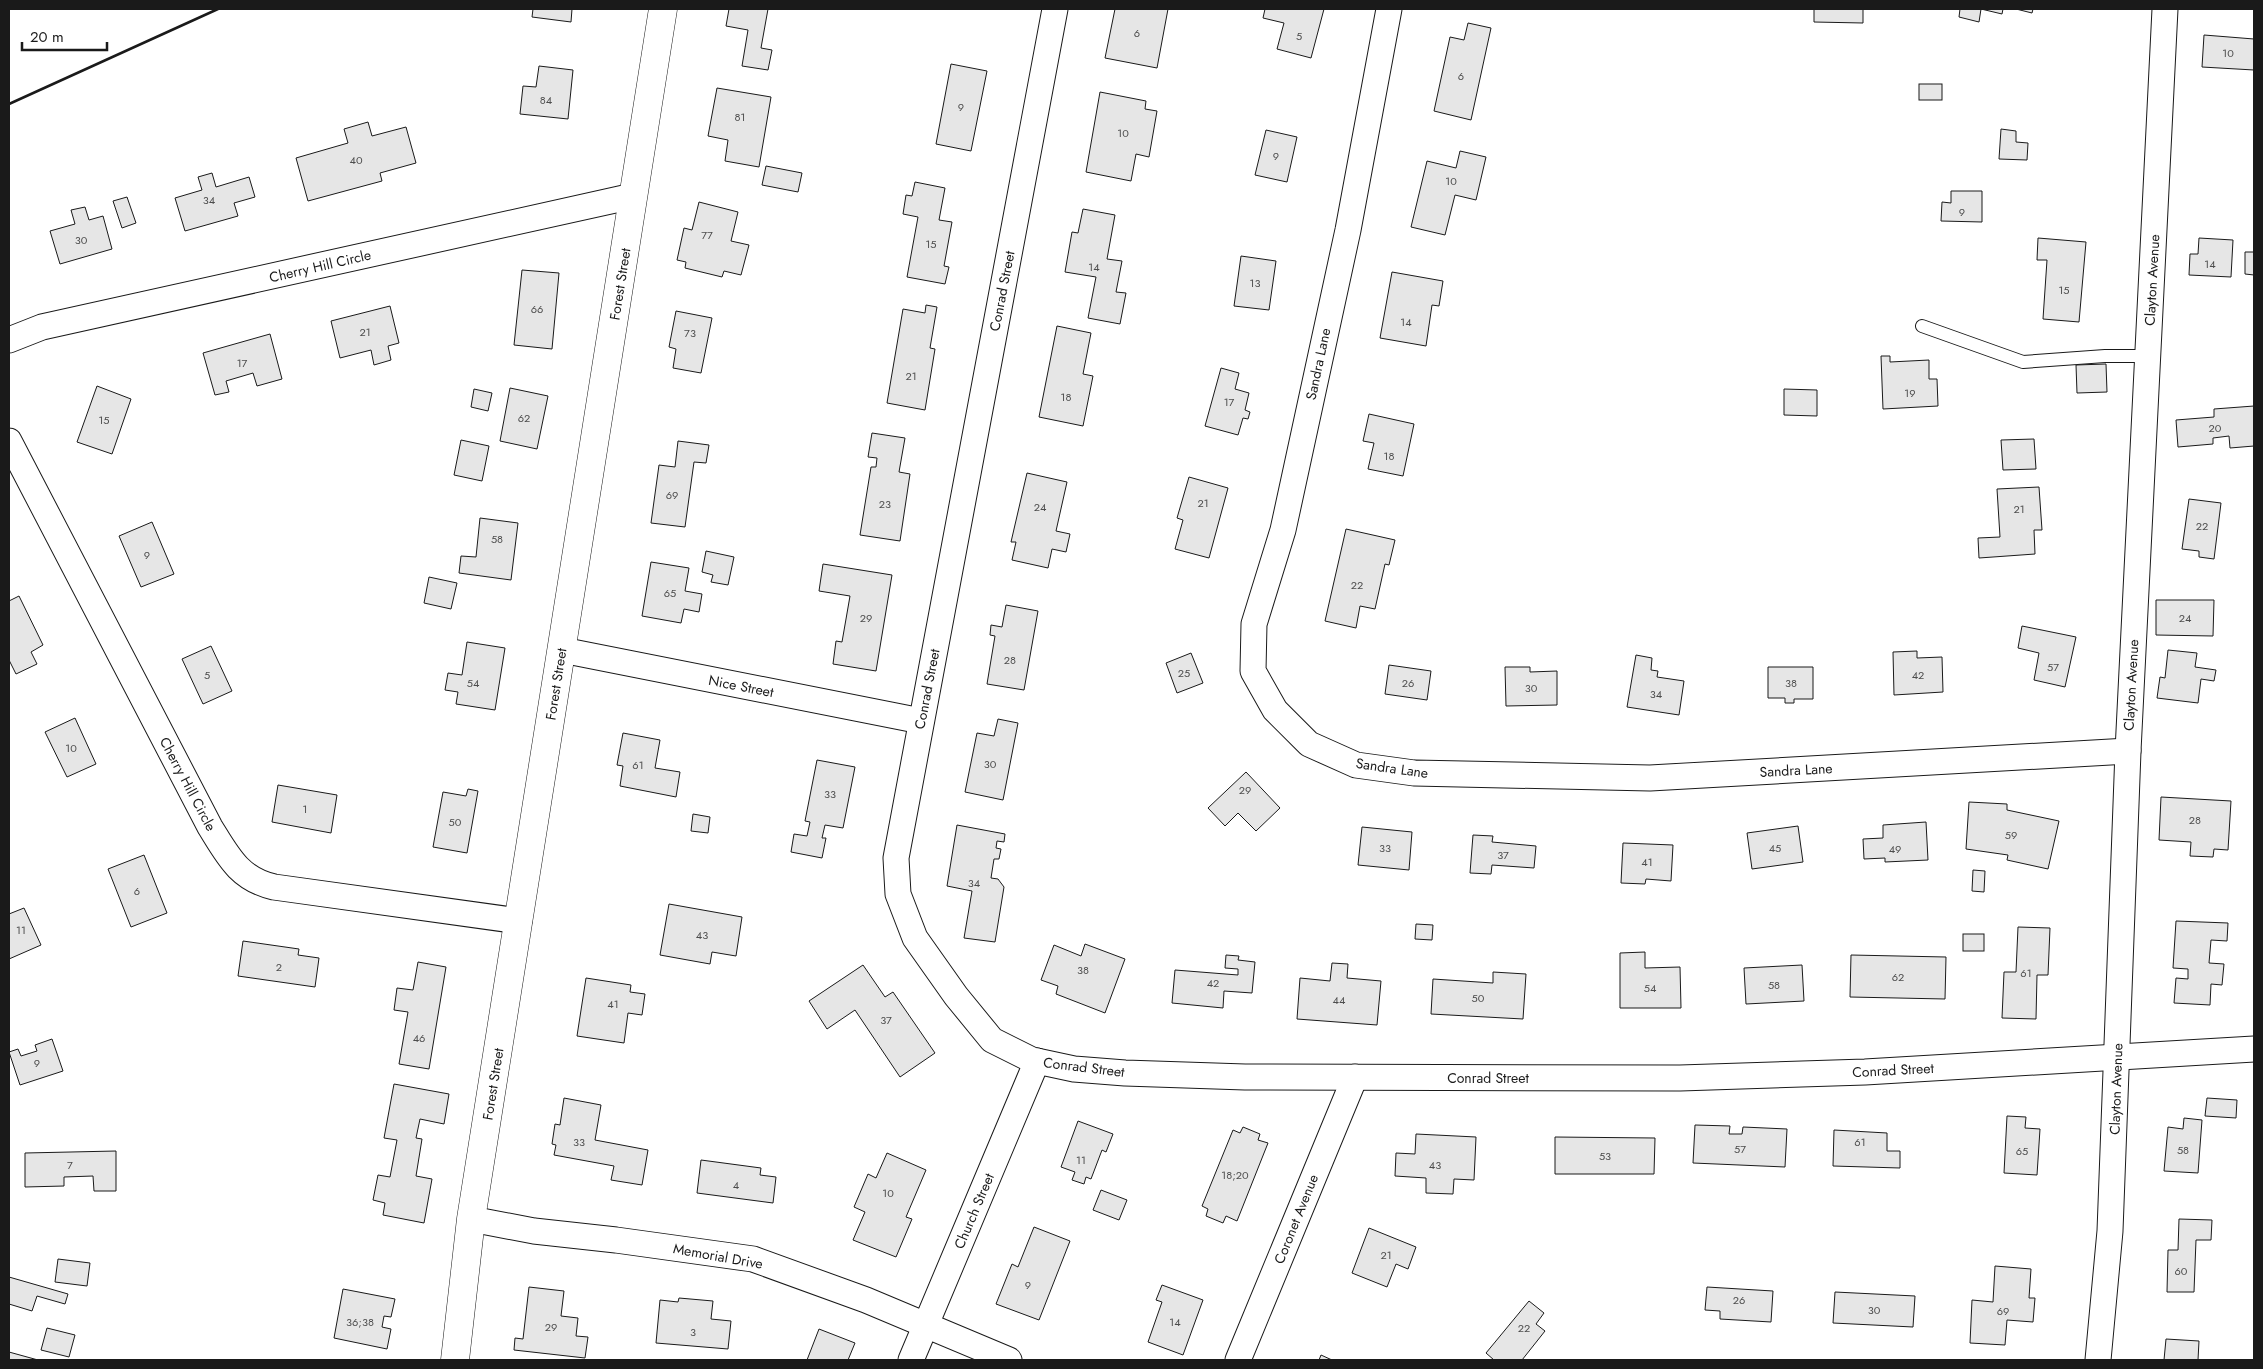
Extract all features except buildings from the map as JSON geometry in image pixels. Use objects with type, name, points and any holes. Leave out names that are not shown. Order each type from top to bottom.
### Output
[{"type":"street","name":"Forest Street","points":[[456,1360],[471,1219],[663,9]]},
{"type":"street","name":"Conrad Street","points":[[1055,9],[896,858],[898,894],[915,938],[956,996],[992,1040],[1037,1061],[1074,1069],[1125,1073],[1355,1077],[1690,1078],[1865,1072],[2254,1049]]},
{"type":"street","name":"Sandra Lane","points":[[1389,9],[1348,230],[1283,530],[1254,624],[1253,671],[1275,710],[1309,744],[1356,765],[1414,773],[1650,778],[2128,751]]},
{"type":"street","name":"Clayton Avenue","points":[[2098,1360],[2110,1232],[2128,751],[2165,9]]},
{"type":"street","name":"Cherry Hill Circle","points":[[9,340],[52,325],[633,196]]},
{"type":"street","name":"Cherry Hill Circle","points":[[9,441],[210,827],[228,856],[243,873],[251,880],[274,887],[519,921]]},
{"type":"street","name":"Nice Street","points":[[562,650],[921,721]]},
{"type":"street","name":"Church Street","points":[[911,1360],[1037,1061]]},
{"type":"street","name":"Coronet Avenue","points":[[1238,1360],[1355,1077]]},
{"type":"street","name":"Memorial Drive","points":[[471,1219],[534,1232],[616,1240],[753,1259],[866,1300],[1009,1360]]},
{"type":"lane","points":[[1922,326],[2023,362],[2105,356],[2148,356]]},
{"type":"wall","points":[[9,104],[218,9]]}]
